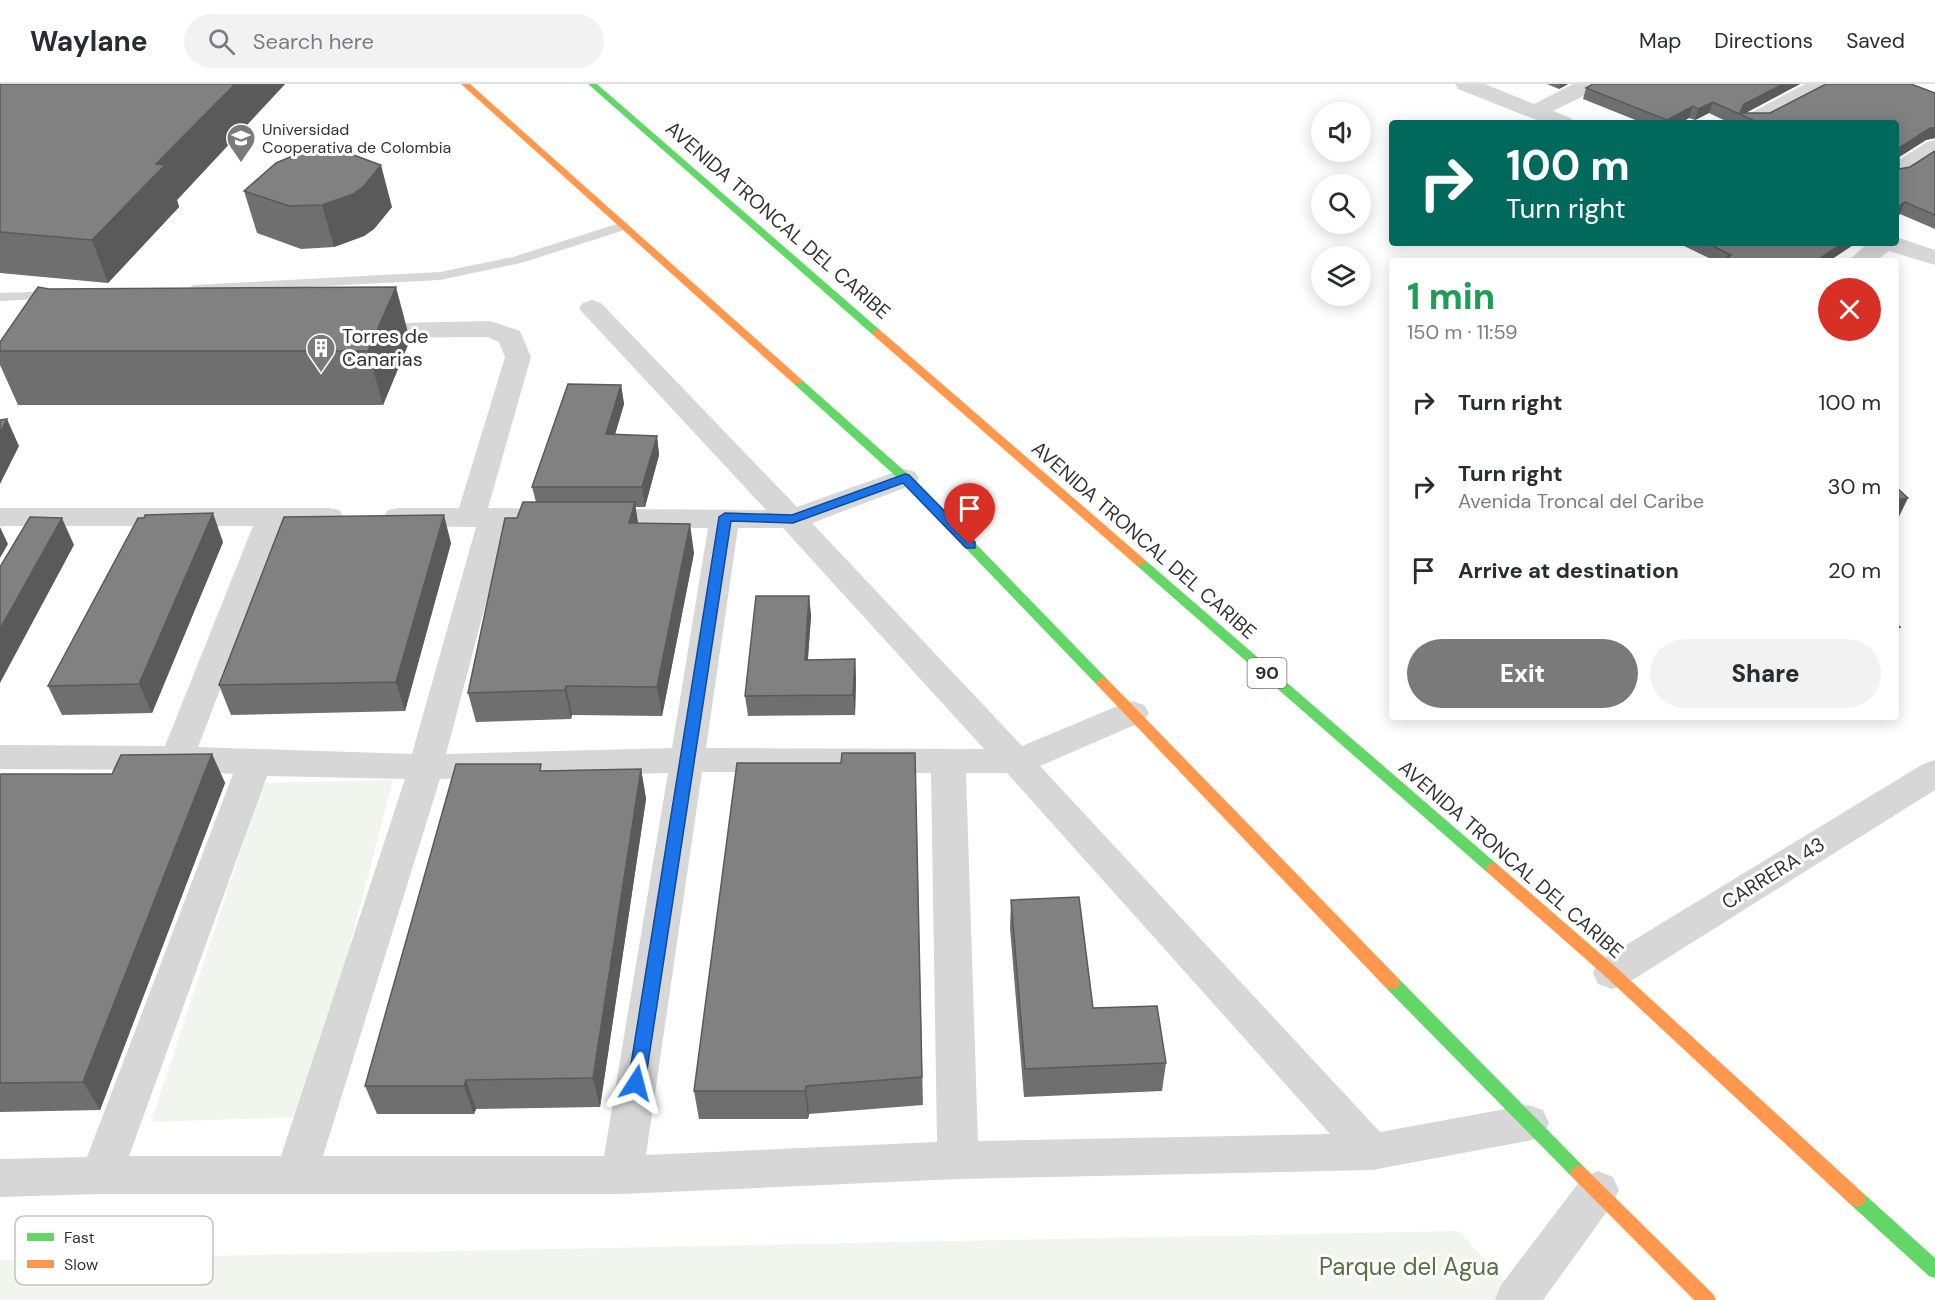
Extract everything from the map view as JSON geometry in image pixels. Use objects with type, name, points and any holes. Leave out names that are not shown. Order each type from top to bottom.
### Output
[{"type":"highway","points":[[465,84],[905,478],[1528,1123],[1707,1300]]},
{"type":"highway","name":"AVENIDA TRONCAL DEL CARIBE","points":[[592,84],[1612,973],[1935,1270]]},
{"type":"street","points":[[1466,84],[1555,120]]},
{"type":"street","points":[[1534,112],[1590,84]]},
{"type":"street","points":[[1755,120],[1821,84]]},
{"type":"street","points":[[1899,170],[1935,147]]},
{"type":"street","points":[[1864,258],[1880,246]]},
{"type":"street","points":[[1899,246],[1935,258]]},
{"type":"street","points":[[592,308],[793,519],[1018,761],[1372,1152]]},
{"type":"street","points":[[296,1174],[425,767],[518,357],[511,337],[490,329],[334,330]]},
{"type":"street","points":[[0,517],[725,517],[793,519],[905,478]]},
{"type":"street","points":[[24,548],[42,517]]},
{"type":"street","points":[[177,758],[272,517]]},
{"type":"street","points":[[622,1175],[725,517]]},
{"type":"street","points":[[3,762],[177,758],[254,763],[425,767],[688,760],[1018,761],[1132,713]]},
{"type":"street","points":[[948,761],[958,1160]]},
{"type":"street","points":[[101,1174],[254,763]]},
{"type":"street","name":"CARRERA 43","points":[[1612,973],[1935,773]]},
{"type":"street","points":[[0,1178],[101,1174],[622,1175],[958,1160],[1372,1152],[1528,1123]]},
{"type":"street","points":[[1517,1300],[1598,1190]]},
{"type":"lane","points":[[175,290],[440,276],[516,260],[623,226]]},
{"type":"lane","points":[[0,297],[70,294]]},
{"type":"green space","points":[[393,780],[305,1117],[151,1122],[263,783]]},
{"type":"green space","name":"Parque del Agua","points":[[1459,1231],[1521,1300],[0,1300],[0,1260],[15,1260],[15,1285],[213,1285],[213,1256]]},
{"type":"building","points":[[0,84],[235,84],[156,164],[165,165],[92,240],[0,232]]},
{"type":"building","points":[[1593,84],[1783,84],[1744,104],[1740,113],[1770,113],[1826,84],[1911,84],[1935,93],[1935,128],[1930,128],[1899,148],[1899,120],[1752,120],[1713,102],[1698,109],[1693,106],[1667,120],[1586,88]]},
{"type":"building","points":[[314,147],[351,154],[381,165],[363,187],[353,194],[322,205],[289,206],[244,191],[276,163]]},
{"type":"building","points":[[1935,151],[1935,215],[1905,202],[1899,206],[1899,169],[1910,167]]},
{"type":"building","points":[[1713,246],[1838,246],[1820,258],[1727,257],[1731,255]]},
{"type":"building","points":[[38,287],[49,289],[396,287],[368,351],[0,351],[0,342]]},
{"type":"building","points":[[568,384],[621,385],[606,434],[657,436],[642,487],[532,487]]},
{"type":"building","points":[[7,419],[0,433],[0,420]]},
{"type":"building","points":[[1899,490],[1908,498],[1899,500]]},
{"type":"building","points":[[523,502],[635,502],[629,523],[690,524],[657,687],[566,686],[565,690],[468,693],[505,518],[517,518]]},
{"type":"building","points":[[213,513],[139,684],[48,686],[138,518],[144,518],[145,515]]},
{"type":"building","points":[[444,515],[396,682],[219,685],[284,517]]},
{"type":"building","points":[[30,517],[62,518],[0,629],[0,567]]},
{"type":"building","points":[[756,596],[809,596],[805,660],[855,659],[853,695],[745,696]]},
{"type":"building","points":[[842,753],[915,753],[922,1077],[806,1086],[805,1091],[694,1091],[737,763],[841,763]]},
{"type":"building","points":[[212,754],[83,1082],[0,1083],[0,775],[112,774],[121,755]]},
{"type":"building","points":[[456,764],[541,764],[540,771],[641,769],[593,1078],[466,1080],[464,1086],[365,1086]]},
{"type":"building","points":[[1079,897],[1093,1008],[1157,1006],[1166,1063],[1025,1069],[1011,900]]},
{"type":"traffic: fast","points":[[592,84],[877,333]]},
{"type":"traffic: fast","points":[[798,382],[905,478],[1103,683]]},
{"type":"traffic: fast","points":[[1140,562],[1493,869]]},
{"type":"traffic: fast","points":[[1392,983],[1579,1173]]},
{"type":"traffic: fast","points":[[1857,1199],[1935,1270]]},
{"type":"traffic: slow","points":[[465,84],[798,382]]},
{"type":"traffic: slow","points":[[877,333],[1140,562]]},
{"type":"traffic: slow","points":[[1103,683],[1392,983]]},
{"type":"traffic: slow","points":[[1493,869],[1612,973],[1857,1199]]},
{"type":"traffic: slow","points":[[1579,1173],[1707,1300]]},
{"type":"place","name":"Universidad Cooperativa de Colombia","points":[[241,164]]},
{"type":"place","name":"Torres de Canarias","points":[[321,374]]},
{"type":"route","points":[[636,1083],[725,517],[793,519],[905,478],[970,545]]}]
